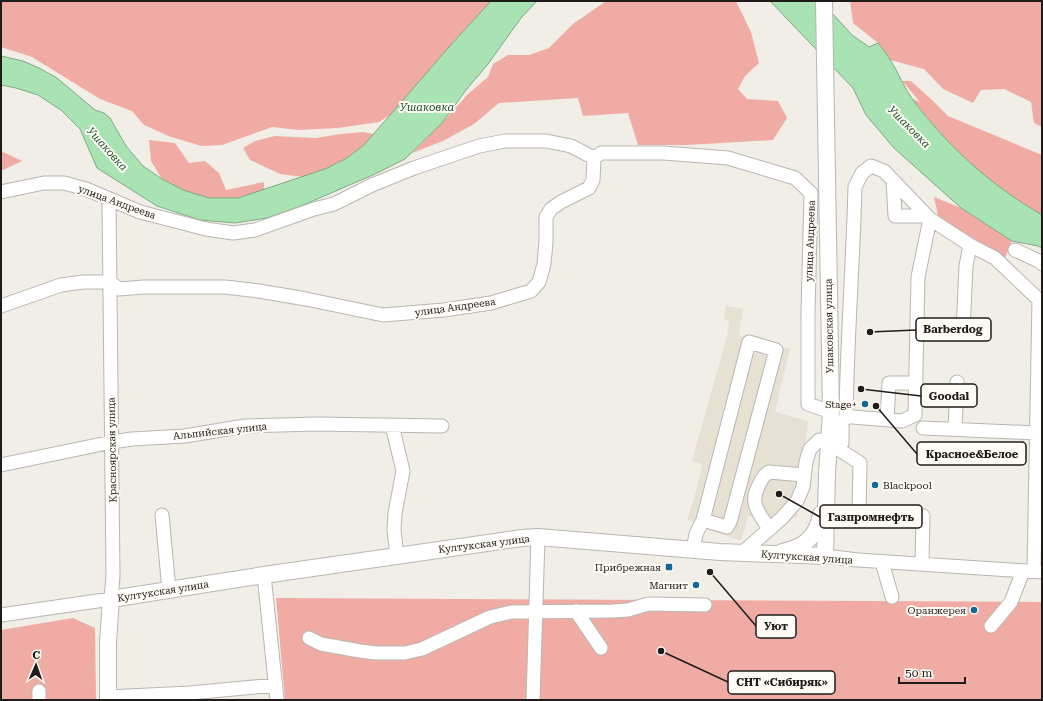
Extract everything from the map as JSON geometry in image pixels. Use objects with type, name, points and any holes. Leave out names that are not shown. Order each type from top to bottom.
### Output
[{"type":"main road","name":"Ушаковская улица","points":[[824,1],[831,412],[827,473],[825,556]]},
{"type":"main road","points":[[770,554],[794,550],[809,540],[815,533],[819,524],[827,473]]},
{"type":"main road","name":"Култукская улица","points":[[112,599],[264,575],[522,538],[538,537],[693,550],[825,556]]},
{"type":"main road","name":"Красноярская улица","points":[[108,699],[108,642],[112,599]]},
{"type":"street","name":"улица Андреева","points":[[1,192],[44,183],[64,183],[86,189],[140,212],[206,229],[233,233],[255,230],[314,209],[334,204],[372,184],[414,168],[480,146],[505,140],[546,141],[571,146],[594,158]]},
{"type":"street","name":"улица Андреева","points":[[594,158],[601,153],[664,153],[728,158],[795,178],[811,193],[808,314],[808,404],[831,412]]},
{"type":"street","name":"улица Андреева","points":[[1,306],[61,285],[83,282],[110,282],[119,289],[144,287],[225,287],[260,290],[383,315],[444,310],[492,303],[531,291],[539,282],[544,264],[546,217],[551,209],[561,202],[589,188],[593,180],[594,158]]},
{"type":"street","points":[[829,443],[842,443],[842,422],[846,417],[847,346],[852,286],[855,187],[862,173],[871,166],[884,171],[928,218],[970,245],[995,258],[1040,300],[1036,433],[1038,521],[1033,571],[992,626]]},
{"type":"street","points":[[893,180],[895,216],[928,218]]},
{"type":"street","name":"Красноярская улица","points":[[109,200],[112,599]]},
{"type":"street","points":[[846,417],[902,420],[915,415],[918,277],[928,218]]},
{"type":"street","points":[[963,332],[966,266],[970,245]]},
{"type":"street","points":[[1015,250],[1041,262],[1042,264]]},
{"type":"street","points":[[693,550],[696,534],[704,520],[749,342],[776,350],[730,522],[727,527],[704,520]]},
{"type":"street","points":[[955,429],[957,382]]},
{"type":"street","points":[[887,420],[889,383],[916,383]]},
{"type":"street","name":"Альпийская улица","points":[[1,465],[112,442],[132,439],[185,436],[245,426],[316,424],[442,426]]},
{"type":"street","points":[[392,425],[403,471],[394,513],[397,556]]},
{"type":"street","points":[[923,428],[1036,433]]},
{"type":"street","points":[[742,553],[782,518],[797,501],[803,487],[806,462],[810,449],[819,440],[829,443],[860,462],[859,513],[923,516],[922,564]]},
{"type":"street","points":[[769,529],[755,505],[754,495],[763,476],[769,472],[804,475]]},
{"type":"street","points":[[162,515],[168,590]]},
{"type":"street","points":[[533,700],[538,537]]},
{"type":"street","name":"Култукская улица","points":[[825,556],[882,562],[1033,571]]},
{"type":"street","points":[[882,562],[892,596]]},
{"type":"street","points":[[264,575],[277,700]]},
{"type":"street","name":"Култукская улица","points":[[1,616],[112,599]]},
{"type":"street","points":[[309,638],[321,644],[360,651],[376,653],[405,653],[422,648],[490,617],[511,612],[628,610],[648,604],[705,605]]},
{"type":"street","points":[[576,611],[601,648]]},
{"type":"street","points":[[108,699],[276,685]]},
{"type":"shaded area","points":[[1,1],[491,1],[449,47],[393,113],[379,122],[338,128],[298,130],[272,127],[222,145],[202,146],[171,137],[144,125],[132,111],[100,99],[32,57],[1,47]]},
{"type":"shaded area","points":[[606,1],[736,1],[751,32],[759,63],[745,76],[738,89],[747,99],[778,101],[787,118],[773,140],[686,145],[638,145],[628,113],[583,116],[578,98],[499,103],[474,124],[443,141],[412,153],[468,94],[488,77],[493,64],[508,55],[529,55],[549,48],[573,24]]},
{"type":"shaded area","points":[[850,1],[1042,1],[1042,127],[1034,123],[1031,102],[1004,89],[981,90],[973,103],[943,89],[924,69],[890,60],[878,43],[853,23]]},
{"type":"shaded area","points":[[902,81],[911,81],[948,116],[1042,155],[1042,215],[1006,192],[964,158],[941,134],[912,99],[920,102]]},
{"type":"shaded area","points":[[363,132],[374,134],[365,145],[347,158],[325,169],[303,177],[280,174],[250,160],[243,148],[255,141],[275,136],[316,138]]},
{"type":"shaded area","points":[[149,140],[175,143],[189,163],[205,161],[219,173],[226,190],[264,182],[264,190],[238,198],[209,198],[183,190],[162,179],[151,161]]},
{"type":"shaded area","points":[[1,151],[22,161],[1,171]]},
{"type":"shaded area","points":[[934,197],[961,208],[1012,241],[1005,258],[983,257],[941,230]]},
{"type":"shaded area","points":[[726,306],[743,309],[739,335],[790,349],[775,412],[808,421],[797,518],[748,516],[741,541],[706,529],[696,528],[696,523],[687,520],[695,495],[702,464],[692,461],[727,336],[729,321],[724,320]]},
{"type":"shaded area","points":[[276,598],[1042,602],[1042,700],[285,700]]},
{"type":"shaded area","points":[[73,618],[95,628],[96,700],[1,700],[1,630]]},
{"type":"water","name":"Ушаковка","points":[[491,1],[537,1],[521,18],[488,64],[466,90],[442,123],[405,159],[375,174],[301,206],[267,218],[235,223],[200,220],[157,206],[97,168],[80,129],[61,110],[38,95],[1,85],[1,56],[23,61],[39,68],[57,78],[95,110],[104,113],[110,118],[126,146],[143,166],[162,179],[183,190],[209,198],[238,198],[325,169],[347,158],[364,145]]},
{"type":"water","points":[[770,1],[821,1],[852,35],[869,47],[878,43],[891,61],[910,95],[941,134],[988,178],[1042,215],[1042,248],[1012,241],[961,208],[894,148],[866,115],[853,88]]},
{"type":"place","name":"Barberdog","points":[[870,332]]},
{"type":"place","name":"Goodal","points":[[861,389]]},
{"type":"place","name":"Stage+","points":[[865,404]]},
{"type":"place","name":"Красное&Белое","points":[[876,406]]},
{"type":"place","name":"Blackpool","points":[[875,485]]},
{"type":"place","name":"Газпромнефть","points":[[779,494]]},
{"type":"place","name":"Прибрежная","points":[[669,567]]},
{"type":"place","name":"Уют","points":[[710,572]]},
{"type":"place","name":"Магнит","points":[[696,585]]},
{"type":"place","name":"Оранжерея","points":[[974,610]]},
{"type":"place","name":"СНТ «Сибиряк»","points":[[661,651]]}]
